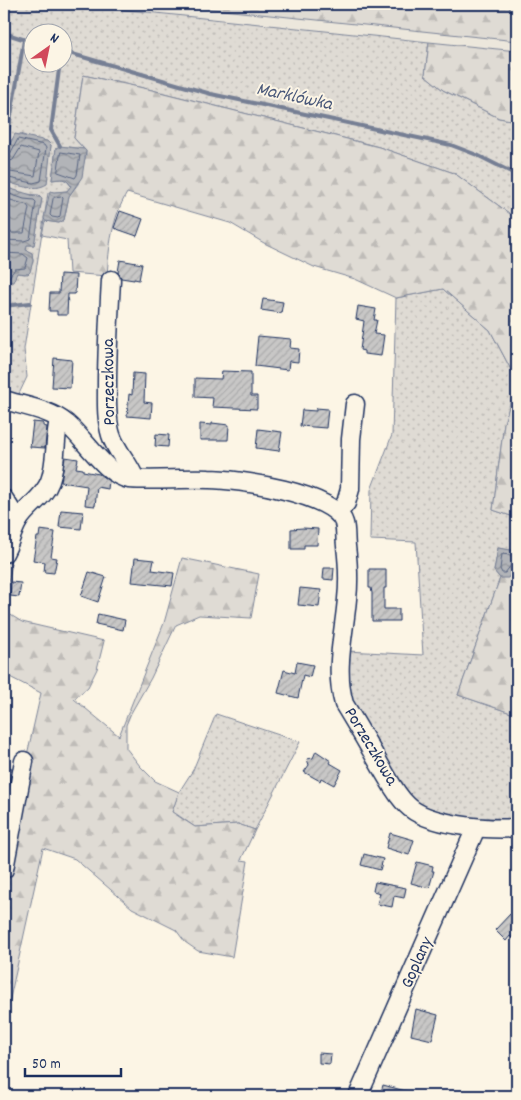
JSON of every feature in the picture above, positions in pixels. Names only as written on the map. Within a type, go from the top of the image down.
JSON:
[{"type":"street","name":"Porzeczkowa","points":[[111,280],[106,405],[110,434],[130,468],[127,483]]},
{"type":"street","name":"Porzeczkowa","points":[[4,400],[50,414],[66,423],[127,483]]},
{"type":"street","points":[[127,483],[209,479],[244,481],[323,502],[338,513],[346,503],[350,489],[355,404]]},
{"type":"street","points":[[4,553],[18,521],[39,498],[50,482],[56,432],[60,420]]},
{"type":"street","points":[[4,499],[18,521]]},
{"type":"street","name":"Porzeczkowa","points":[[338,513],[344,523],[347,557],[347,598],[339,670],[340,689],[344,704],[393,786],[408,806],[420,814],[435,819],[476,828],[517,828]]},
{"type":"street","points":[[4,869],[24,761]]},
{"type":"street","name":"Goplany","points":[[358,1096],[476,828]]},
{"type":"shaded area","points":[[71,4],[165,4],[383,26],[517,41],[517,51]]},
{"type":"green space","points":[[4,4],[71,4],[429,42],[425,75],[443,90],[499,118],[517,121],[517,219],[454,173],[379,147],[148,89],[83,75],[74,138],[84,149],[56,148],[52,180],[65,180],[71,186],[67,191],[48,193],[24,349],[27,377],[18,396],[4,393],[4,282],[17,273],[25,274],[29,272],[33,261],[32,253],[26,250],[26,245],[34,245],[42,198],[39,195],[25,194],[4,187],[4,181],[32,188],[46,184],[51,145],[20,134],[11,140],[4,156]]},
{"type":"green space","points":[[165,4],[452,4],[517,8],[517,41]]},
{"type":"green space","points":[[429,42],[517,51],[517,121],[499,118],[443,90],[425,75]]},
{"type":"green space","points":[[83,75],[148,89],[379,147],[454,173],[517,219],[517,381],[490,330],[443,289],[396,298],[355,279],[314,267],[264,243],[230,223],[127,193],[115,223],[110,244],[107,276],[69,273],[67,240],[42,235],[45,221],[59,223],[64,220],[69,196],[78,184],[86,155],[86,151],[74,138]]},
{"type":"green space","points":[[443,289],[490,330],[517,381],[504,423],[493,510],[517,518],[517,551],[498,548],[494,571],[500,578],[458,695],[517,715],[517,821],[461,820],[416,806],[397,782],[348,695],[347,651],[423,655],[416,542],[370,540],[371,490],[392,435],[396,298]]},
{"type":"green space","points":[[517,381],[517,518],[493,510],[504,423]]},
{"type":"green space","points":[[182,558],[259,574],[251,618],[199,615],[176,625],[126,725],[126,748],[155,781],[179,792],[172,812],[195,827],[238,824],[255,830],[241,860],[248,861],[232,957],[198,951],[185,942],[176,930],[132,908],[75,859],[43,848],[4,1026],[4,857],[41,693],[4,674],[4,611],[22,622],[104,641],[97,669],[88,687],[74,699],[119,736],[164,623]]},
{"type":"green space","points":[[4,561],[12,564],[4,601]]},
{"type":"green space","points":[[517,561],[517,715],[458,695],[500,578],[508,577],[515,570]]},
{"type":"green space","points":[[216,714],[300,742],[255,830],[238,824],[195,827],[172,811],[179,792],[193,770]]},
{"type":"water","points":[[15,134],[47,141],[51,145],[47,184],[31,188],[4,181],[4,156]]},
{"type":"water","points":[[60,146],[84,149],[86,151],[82,177],[69,196],[64,220],[59,223],[45,221],[44,218],[50,191],[67,191],[71,186],[65,180],[52,180],[56,148]]},
{"type":"water","points":[[4,187],[42,198],[34,245],[27,245],[26,250],[32,253],[33,261],[30,272],[28,274],[17,273],[13,282],[4,282]]},
{"type":"water","points":[[498,548],[517,551],[515,565],[508,578],[500,578],[494,571]]},
{"type":"building","points":[[120,211],[143,219],[137,236],[114,228]]},
{"type":"building","points":[[120,260],[142,264],[139,280],[121,278],[118,272]]},
{"type":"building","points":[[60,274],[76,275],[75,294],[68,294],[67,315],[57,315],[57,311],[49,311],[50,293],[59,293]]},
{"type":"building","points":[[263,299],[283,302],[281,313],[261,310]]},
{"type":"building","points":[[358,306],[376,309],[374,320],[377,320],[374,334],[384,335],[381,356],[364,354],[364,351],[360,350],[364,321],[356,319]]},
{"type":"building","points":[[258,336],[291,339],[290,348],[299,349],[298,362],[289,361],[288,370],[255,366]]},
{"type":"building","points":[[54,358],[72,360],[70,388],[52,387]]},
{"type":"building","points":[[222,371],[251,372],[251,396],[257,396],[257,409],[212,407],[213,398],[195,397],[195,378],[221,379]]},
{"type":"building","points":[[133,373],[145,374],[144,402],[152,403],[151,418],[127,416],[129,394],[132,395]]},
{"type":"building","points":[[316,408],[328,409],[326,428],[300,426],[302,410],[316,411]]},
{"type":"building","points":[[33,422],[43,423],[43,426],[47,427],[45,448],[30,447]]},
{"type":"building","points":[[212,423],[229,425],[228,440],[200,440],[200,424],[212,425]]},
{"type":"building","points":[[258,429],[282,432],[279,451],[256,448]]},
{"type":"building","points":[[156,434],[169,435],[168,447],[155,446]]},
{"type":"building","points":[[65,457],[78,459],[76,468],[99,474],[109,481],[108,489],[97,487],[95,506],[85,505],[87,486],[61,482]]},
{"type":"building","points":[[61,510],[83,512],[81,529],[59,527]]},
{"type":"building","points":[[291,529],[318,529],[317,545],[304,545],[304,549],[291,549]]},
{"type":"building","points":[[40,530],[55,532],[51,557],[57,558],[54,573],[44,572],[45,562],[33,560]]},
{"type":"building","points":[[135,558],[154,560],[152,570],[174,573],[172,586],[132,582]]},
{"type":"building","points":[[324,568],[334,568],[333,580],[323,579]]},
{"type":"building","points":[[369,569],[386,569],[384,609],[399,609],[399,621],[372,621],[372,593],[371,588],[369,588]]},
{"type":"building","points":[[89,572],[106,577],[98,602],[81,596]]},
{"type":"building","points":[[11,582],[21,583],[19,597],[10,596]]},
{"type":"building","points":[[300,588],[321,590],[319,607],[298,605]]},
{"type":"building","points":[[98,614],[125,620],[123,630],[96,624]]},
{"type":"building","points":[[297,662],[313,665],[310,677],[303,675],[298,698],[278,693],[284,670],[295,673]]},
{"type":"building","points":[[316,751],[342,770],[334,785],[321,778],[320,781],[304,772],[309,765],[307,759],[313,758]]},
{"type":"building","points":[[4,766],[12,768],[8,790],[4,790]]},
{"type":"building","points":[[390,833],[414,840],[409,855],[386,848]]},
{"type":"building","points":[[364,854],[383,859],[380,870],[361,865]]},
{"type":"building","points":[[417,862],[433,866],[432,871],[434,871],[429,888],[411,883]]},
{"type":"building","points":[[375,882],[406,888],[404,898],[394,896],[392,907],[377,904],[380,893],[373,891]]},
{"type":"building","points":[[510,914],[517,921],[517,943],[510,936],[506,941],[495,930]]},
{"type":"building","points":[[416,1009],[438,1015],[432,1040],[411,1035]]},
{"type":"building","points":[[319,1053],[331,1054],[330,1064],[319,1063]]},
{"type":"building","points":[[383,1085],[413,1093],[413,1096],[380,1096]]},
{"type":"waterway","name":"Marklówka","points":[[4,33],[22,39]]},
{"type":"waterway","points":[[4,144],[8,133],[22,52]]},
{"type":"waterway","name":"Marklówka","points":[[72,54],[211,94],[451,145],[477,155],[517,175]]},
{"type":"waterway","points":[[59,72],[51,130],[60,146]]},
{"type":"waterway","points":[[4,306],[30,303]]}]
